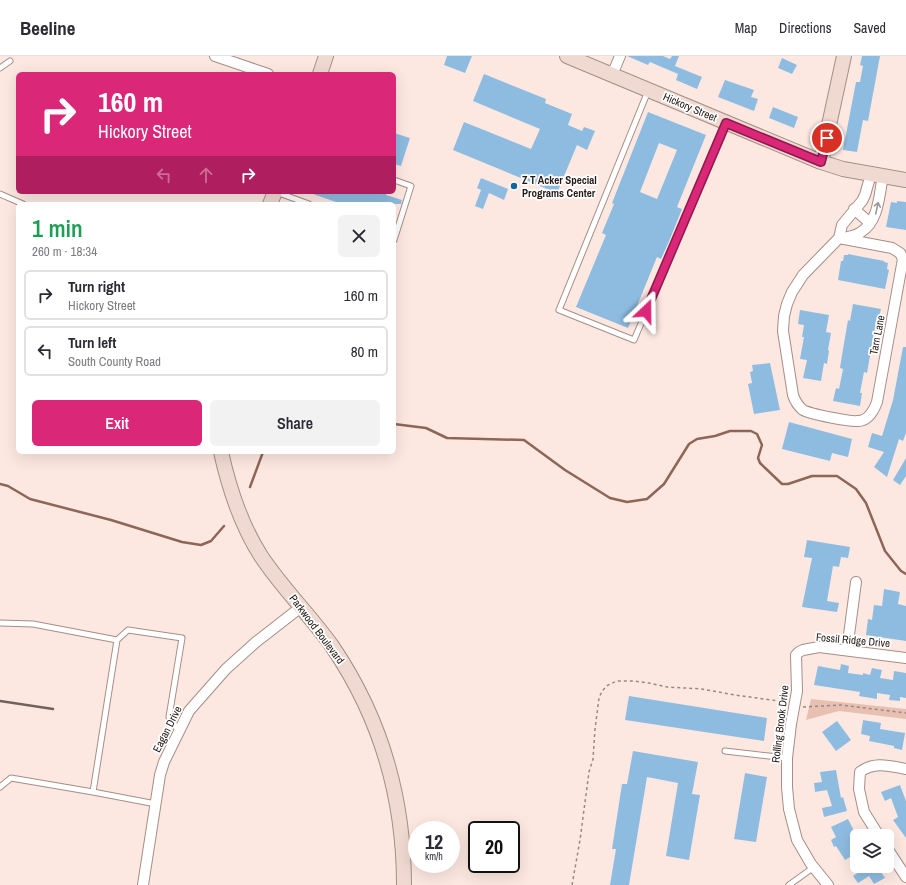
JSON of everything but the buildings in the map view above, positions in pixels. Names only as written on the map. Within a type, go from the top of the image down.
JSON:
[{"type":"main road","points":[[321,72],[326,56]]},
{"type":"main road","name":"Hickory Street","points":[[567,56],[821,162],[843,168],[906,180]]},
{"type":"main road","points":[[821,162],[844,56]]},
{"type":"main road","name":"Parkwood Boulevard","points":[[222,454],[231,490],[260,555],[331,645],[346,667],[359,692],[383,748],[398,804],[402,836],[404,885]]},
{"type":"street","points":[[218,56],[262,72]]},
{"type":"street","points":[[612,75],[620,56]]},
{"type":"street","points":[[877,175],[875,216],[861,232],[839,238],[842,225],[865,196],[877,175]]},
{"type":"street","points":[[854,209],[870,223]]},
{"type":"street","name":"Tarn Lane","points":[[839,238],[898,250],[903,264],[877,402],[873,411],[867,417],[857,422],[810,413],[800,408],[792,395],[784,344],[784,316],[792,292],[803,275],[839,238]]},
{"type":"street","points":[[848,650],[856,582]]},
{"type":"street","name":"Eagan Drive","points":[[143,885],[164,762],[189,712],[226,669],[256,642],[300,607]]},
{"type":"street","name":"Fossil Ridge Drive","points":[[799,652],[819,647],[906,658]]},
{"type":"street","name":"Rolling Brook Drive","points":[[799,652],[796,658],[798,685],[787,758],[787,787],[793,829],[797,840],[824,883]]},
{"type":"street","points":[[875,829],[864,812],[859,789],[860,772],[874,765],[906,769]]},
{"type":"street","points":[[894,859],[906,877]]},
{"type":"lane","points":[[0,68],[10,61]]},
{"type":"lane","points":[[648,90],[559,310],[634,340],[726,123]]},
{"type":"lane","points":[[396,181],[411,186],[396,231]]},
{"type":"lane","points":[[0,194],[18,202]]},
{"type":"lane","points":[[281,194],[303,202]]},
{"type":"lane","points":[[0,623],[33,624],[117,640]]},
{"type":"lane","points":[[93,792],[117,640],[128,630],[182,638],[169,717],[179,732]]},
{"type":"lane","points":[[725,752],[787,758]]},
{"type":"lane","points":[[0,786],[10,778],[156,804]]},
{"type":"lane","points":[[789,885],[814,867]]},
{"type":"path","points":[[572,885],[580,840],[589,772],[593,759],[595,729],[600,698],[602,691],[608,685],[617,681],[648,683],[667,687],[702,688],[735,695],[789,702],[804,708],[841,705],[906,713]]},
{"type":"shaded area","points":[[811,699],[906,709],[906,719],[839,711],[806,720]]},
{"type":"waterway","points":[[396,424],[426,428],[447,438],[524,440],[565,470],[610,498],[627,502],[647,499],[664,484],[689,444],[697,439],[715,436],[730,431],[751,431],[757,434],[762,445],[758,458],[760,463],[782,484],[788,484],[812,476],[837,476],[856,489],[866,503],[885,551],[901,571],[906,574]]},
{"type":"waterway","points":[[250,487],[262,454]]},
{"type":"waterway","points":[[0,484],[8,486],[30,499],[111,520],[182,542],[201,545],[211,541],[224,526]]},
{"type":"railway","points":[[0,701],[53,709]]},
{"type":"place","name":"Z T Acker Special Programs Center","points":[[514,186]]},
{"type":"route","points":[[646,311],[726,123],[821,162],[827,138]]}]
